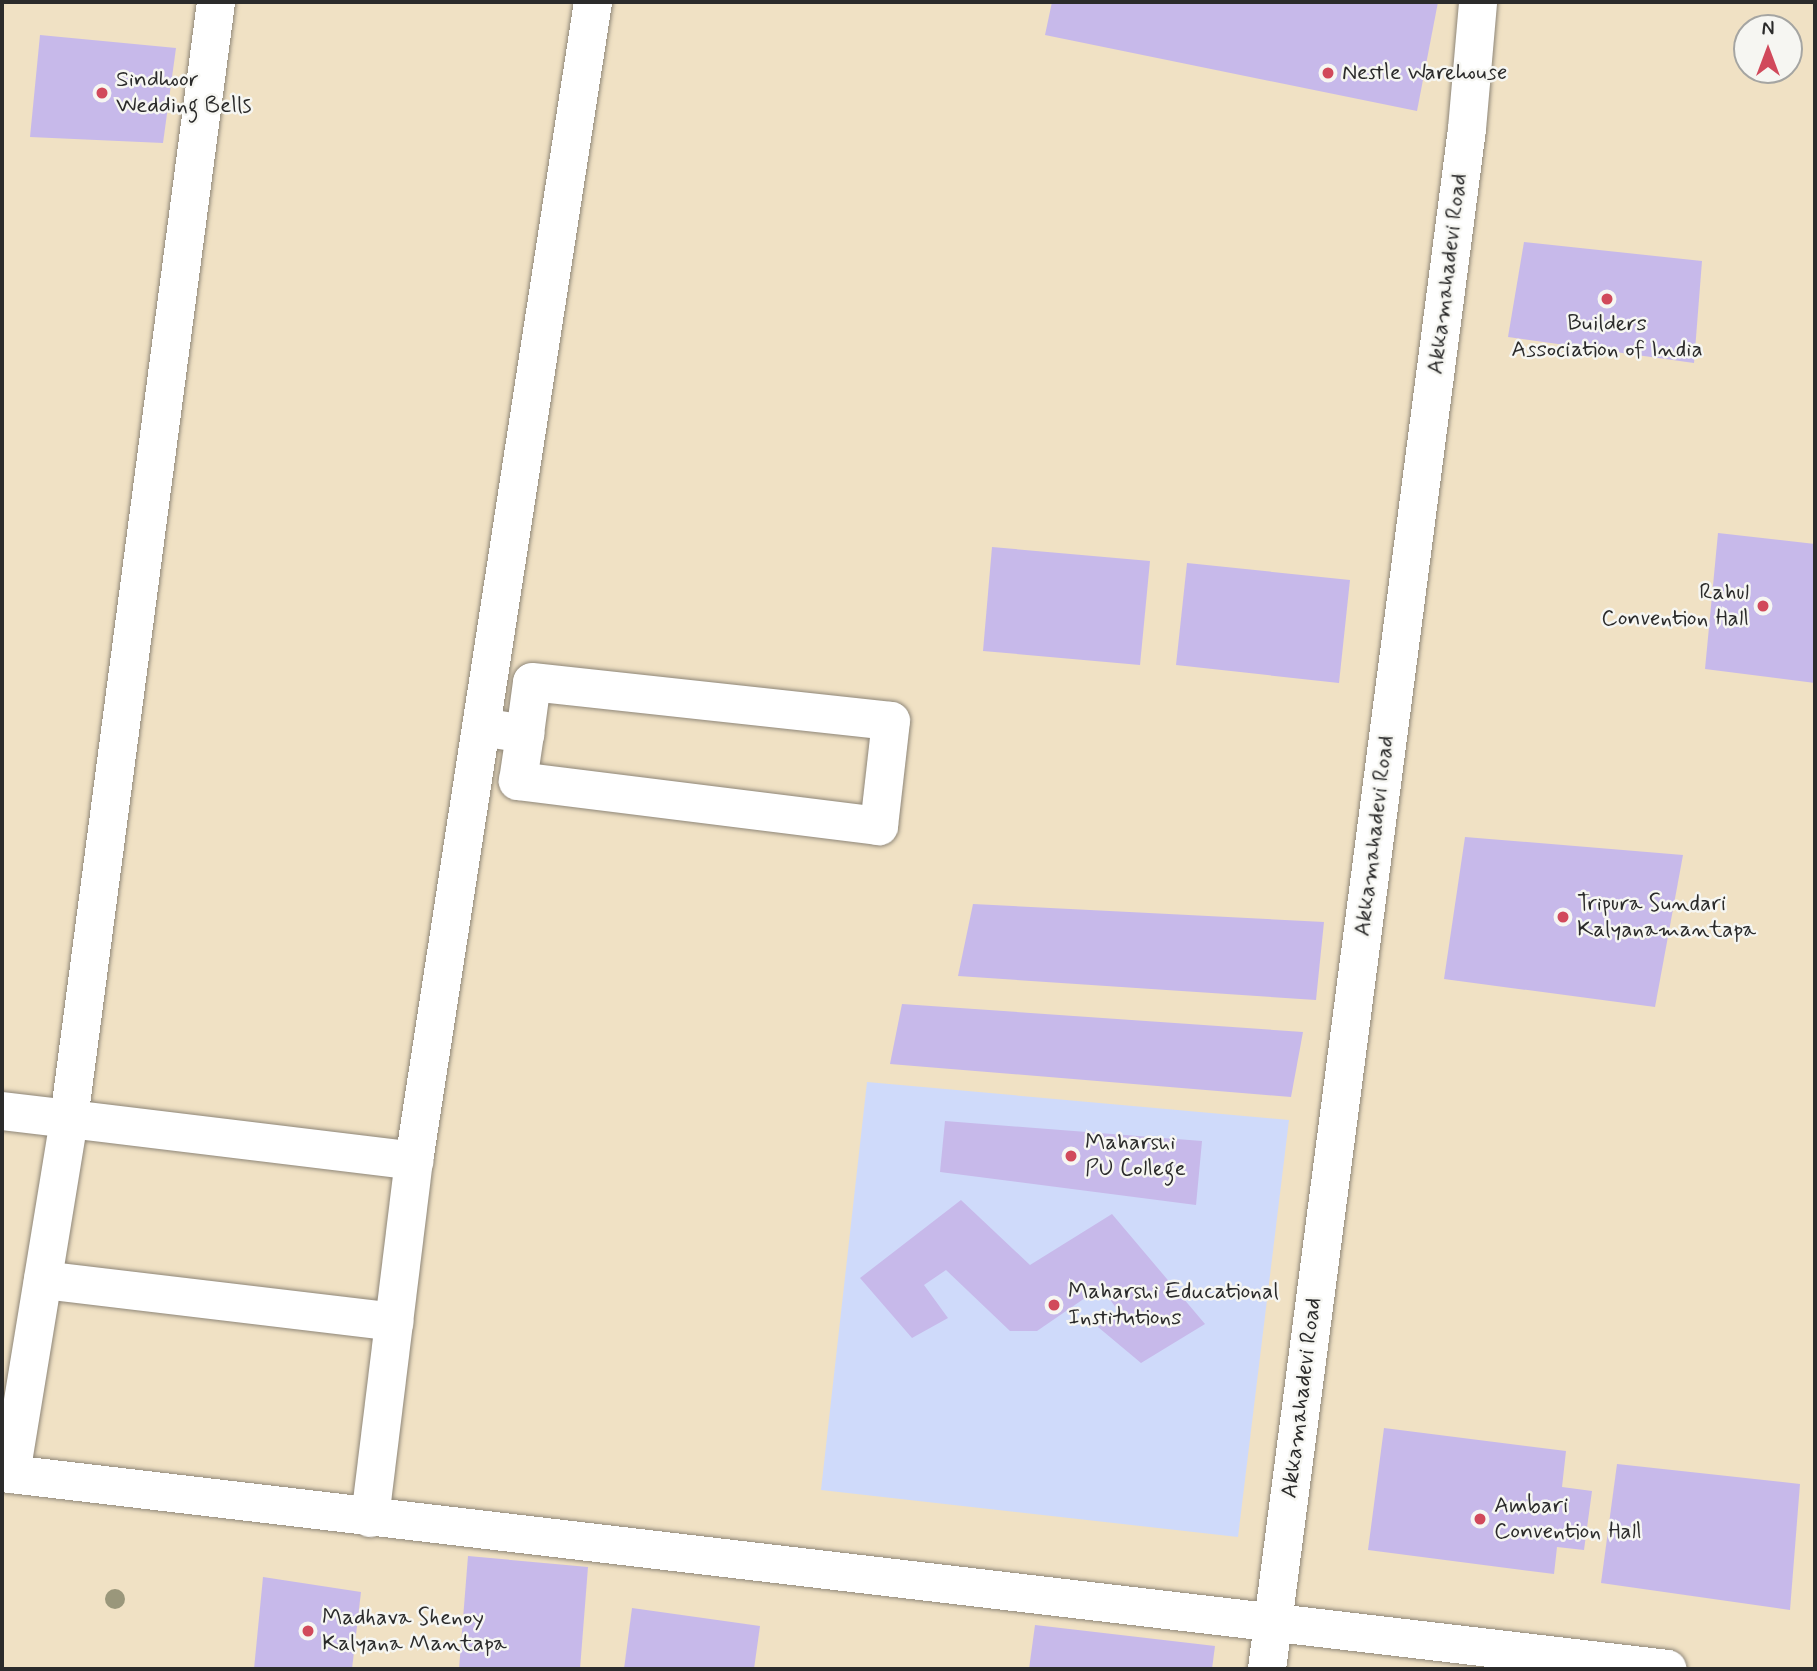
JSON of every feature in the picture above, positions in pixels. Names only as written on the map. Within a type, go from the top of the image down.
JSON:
[{"type":"street","points":[[216,2],[69,1119],[43,1280],[6,1474],[1272,1627],[1668,1669]]},
{"type":"street","points":[[370,1518],[414,1161],[593,2]]},
{"type":"street","name":"Akkamahadevi Road","points":[[1267,1669],[1467,129],[1478,2]]},
{"type":"street","points":[[533,682],[891,721],[879,826],[518,780],[525,734],[533,682]]},
{"type":"street","points":[[481,726],[525,734]]},
{"type":"street","points":[[2,1111],[414,1161]]},
{"type":"street","points":[[43,1280],[394,1322]]},
{"type":"shaded area","name":"Maharshi Educational Institutions","points":[[867,1082],[1289,1120],[1238,1537],[821,1490]]},
{"type":"building","name":"Nestle Warehouse","points":[[1052,2],[1438,2],[1417,111],[1045,35]]},
{"type":"building","name":"Sindhoor Wedding Bells","points":[[40,35],[176,48],[163,143],[30,137]]},
{"type":"building","name":"Builders Association of India","points":[[1524,242],[1702,261],[1694,363],[1508,337]]},
{"type":"building","name":"Rahul Convention Hall","points":[[1718,533],[1815,544],[1815,683],[1705,669]]},
{"type":"building","points":[[992,547],[1150,561],[1140,665],[983,651]]},
{"type":"building","points":[[1187,563],[1350,580],[1339,683],[1176,665]]},
{"type":"building","name":"Tripura Sundari Kalyanamantapa","points":[[1465,837],[1683,855],[1655,1007],[1444,979]]},
{"type":"building","points":[[973,904],[1324,922],[1316,1000],[958,976]]},
{"type":"building","points":[[902,1004],[1303,1032],[1291,1097],[890,1064]]},
{"type":"building","name":"Maharshi PU College","points":[[945,1121],[1202,1141],[1196,1205],[940,1172]]},
{"type":"building","points":[[961,1200],[1030,1265],[1112,1214],[1205,1324],[1141,1363],[1098,1327],[1119,1312],[1101,1287],[1037,1331],[1010,1331],[946,1270],[924,1285],[948,1318],[912,1338],[860,1278]]},
{"type":"building","name":"Ambari Convention Hall","points":[[1384,1428],[1566,1451],[1562,1487],[1592,1491],[1584,1550],[1557,1547],[1554,1574],[1368,1550]]},
{"type":"building","points":[[1617,1464],[1800,1484],[1790,1610],[1601,1583]]},
{"type":"building","points":[[468,1556],[588,1567],[580,1669],[459,1669]]},
{"type":"building","name":"Madhava Shenoy Kalyana Mantapa","points":[[263,1577],[361,1592],[352,1669],[254,1669]]},
{"type":"building","points":[[632,1608],[760,1626],[754,1669],[624,1669]]},
{"type":"building","points":[[1035,1625],[1215,1646],[1212,1669],[1029,1669]]},
{"type":"place","name":"Nestle Warehouse","points":[[1328,73]]},
{"type":"place","name":"Sindhoor Wedding Bells","points":[[102,93]]},
{"type":"place","name":"Builders Association of India","points":[[1607,299]]},
{"type":"place","name":"Rahul Convention Hall","points":[[1763,606]]},
{"type":"place","name":"Tripura Sundari Kalyanamantapa","points":[[1563,917]]},
{"type":"place","name":"Maharshi PU College","points":[[1071,1156]]},
{"type":"place","name":"Maharshi Educational Institutions","points":[[1054,1305]]},
{"type":"place","name":"Ambari Convention Hall","points":[[1480,1519]]},
{"type":"place","name":"Madhava Shenoy Kalyana Mantapa","points":[[308,1631]]}]
